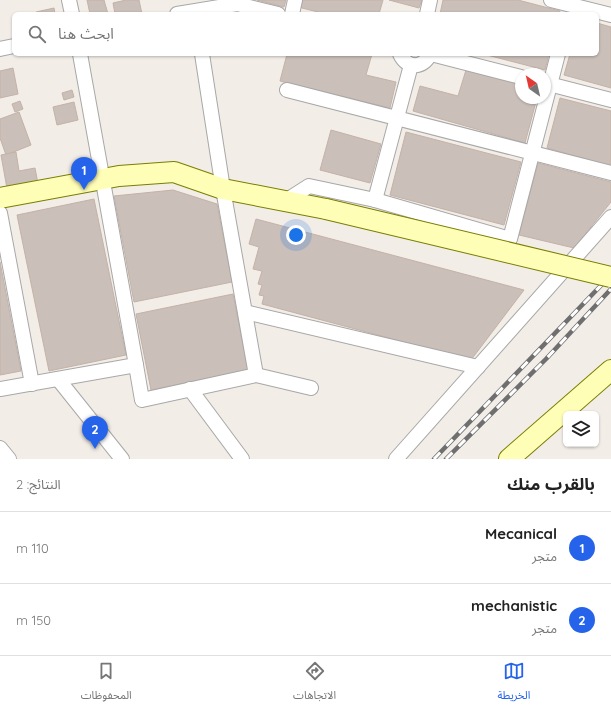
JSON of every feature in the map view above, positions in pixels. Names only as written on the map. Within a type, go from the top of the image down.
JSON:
[{"type":"main road","points":[[0,198],[119,176],[174,172],[223,189],[326,209],[611,277]]},
{"type":"main road","points":[[509,459],[611,370]]},
{"type":"street","points":[[69,0],[72,12]]},
{"type":"street","points":[[292,12],[295,0]]},
{"type":"street","points":[[427,12],[430,0]]},
{"type":"street","points":[[551,0],[597,12]]},
{"type":"street","points":[[182,12],[194,8],[237,4],[270,12]]},
{"type":"street","points":[[599,12],[611,15]]},
{"type":"street","points":[[0,48],[12,46]]},
{"type":"street","points":[[80,56],[142,400],[256,374],[311,388]]},
{"type":"street","points":[[202,56],[223,189],[256,374]]},
{"type":"street","points":[[401,56],[403,60],[411,65],[421,65],[430,56]]},
{"type":"street","points":[[439,56],[515,75]]},
{"type":"street","points":[[551,75],[557,56]]},
{"type":"street","points":[[375,200],[411,65]]},
{"type":"street","points":[[551,85],[611,100]]},
{"type":"street","points":[[287,90],[611,172]]},
{"type":"street","points":[[284,202],[309,186],[375,200],[510,239],[543,104]]},
{"type":"street","points":[[0,213],[32,384]]},
{"type":"street","points":[[396,459],[611,217]]},
{"type":"street","points":[[245,312],[478,367]]},
{"type":"street","points":[[0,389],[58,380],[136,365]]},
{"type":"street","points":[[58,380],[122,459]]},
{"type":"street","points":[[190,389],[242,459]]},
{"type":"street","points":[[0,448],[9,459]]},
{"type":"building","points":[[87,0],[104,0],[107,12],[90,12]]},
{"type":"building","points":[[126,0],[139,0],[142,12],[115,12],[113,3]]},
{"type":"building","points":[[257,0],[286,0],[284,7]]},
{"type":"building","points":[[300,0],[383,0],[380,12],[318,12],[298,7]]},
{"type":"building","points":[[389,0],[422,0],[419,8]]},
{"type":"building","points":[[443,0],[518,0],[560,11],[560,12],[440,12]]},
{"type":"building","points":[[54,8],[55,12],[36,12]]},
{"type":"building","points":[[599,24],[611,27],[611,88],[564,75],[569,56],[599,56]]},
{"type":"building","points":[[286,56],[371,56],[366,75],[396,82],[390,108],[280,81]]},
{"type":"building","points":[[491,56],[548,56],[546,68],[537,68]]},
{"type":"building","points":[[13,68],[18,94],[0,98],[0,71]]},
{"type":"building","points":[[466,70],[515,83],[515,104],[535,104],[525,143],[413,111],[420,86],[458,96]]},
{"type":"building","points":[[72,90],[74,97],[64,100],[62,93]]},
{"type":"building","points":[[560,98],[611,111],[611,166],[547,148]]},
{"type":"building","points":[[20,101],[23,109],[15,112],[12,104]]},
{"type":"building","points":[[74,102],[78,120],[57,125],[53,107]]},
{"type":"building","points":[[19,112],[31,145],[6,155],[0,138],[0,119]]},
{"type":"building","points":[[331,130],[381,144],[370,183],[320,170]]},
{"type":"building","points":[[406,132],[521,162],[504,225],[390,195]]},
{"type":"building","points":[[16,152],[19,171],[35,168],[39,189],[8,194],[1,155]]},
{"type":"building","points":[[538,163],[611,182],[611,202],[574,248],[519,235]]},
{"type":"building","points":[[173,190],[217,204],[232,282],[134,302],[114,196]]},
{"type":"building","points":[[94,199],[126,355],[49,371],[17,215]]},
{"type":"building","points":[[256,219],[524,290],[471,360],[262,304],[264,296],[259,295],[262,285],[258,284],[262,271],[253,269],[259,247],[249,244]]},
{"type":"building","points":[[0,262],[21,371],[0,375]]},
{"type":"building","points":[[233,294],[248,370],[151,390],[136,314]]},
{"type":"railway","points":[[434,459],[611,275]]},
{"type":"railway","points":[[446,459],[546,359],[611,289]]},
{"type":"place","name":"Mecanical","points":[[84,190]]},
{"type":"place","name":"mechanistic","points":[[95,449]]}]
